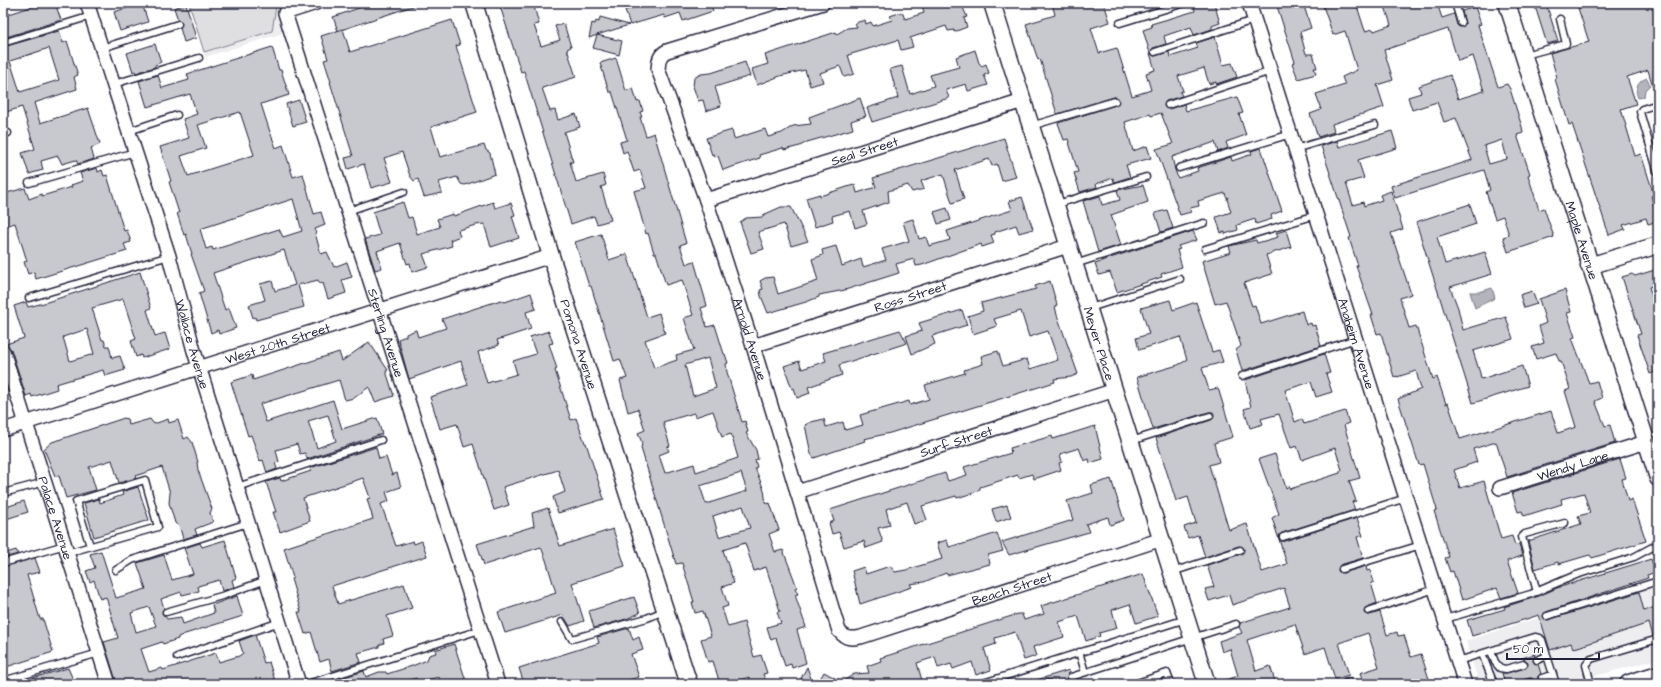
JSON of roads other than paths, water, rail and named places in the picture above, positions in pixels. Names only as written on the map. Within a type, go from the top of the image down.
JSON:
[{"type":"main road","points":[[1629,684],[1658,675]]},
{"type":"street","name":"Wallace Avenue","points":[[87,3],[169,256],[199,368],[299,684]]},
{"type":"street","name":"Sterling Avenue","points":[[316,3],[287,7],[285,12],[498,684]]},
{"type":"street","name":"Pomona Avenue","points":[[474,3],[551,256],[689,684]]},
{"type":"street","name":"Arnold Avenue","points":[[823,3],[662,54],[659,60],[658,69],[706,200],[753,346],[839,631],[844,637],[851,639],[861,637]]},
{"type":"street","name":"Meyer Place","points":[[992,3],[1207,684]]},
{"type":"street","name":"Anaheim Avenue","points":[[1249,3],[1465,684]]},
{"type":"street","name":"Maple Avenue","points":[[1507,3],[1589,266],[1658,478]]},
{"type":"street","name":"Seal Street","points":[[706,200],[1024,101]]},
{"type":"street","points":[[1589,266],[1658,245]]},
{"type":"street","name":"Ross Street","points":[[753,346],[1068,246]]},
{"type":"street","name":"West 20th Street","points":[[3,430],[551,256]]},
{"type":"street","name":"Palace Avenue","points":[[3,351],[109,684]]},
{"type":"street","name":"Surf Street","points":[[797,492],[1115,390]]},
{"type":"street","name":"Wendy Lane","points":[[1500,488],[1646,442]]},
{"type":"street","name":"Beach Street","points":[[861,637],[1162,539]]},
{"type":"lane","points":[[1120,23],[1185,3]]},
{"type":"lane","points":[[1455,3],[1461,23]]},
{"type":"lane","points":[[3,43],[92,16]]},
{"type":"lane","points":[[1523,56],[1566,44],[1560,19]]},
{"type":"lane","points":[[1155,52],[1254,20]]},
{"type":"lane","points":[[102,48],[178,24]]},
{"type":"lane","points":[[114,84],[199,58]]},
{"type":"lane","points":[[1168,105],[1270,71]]},
{"type":"lane","points":[[1031,126],[1115,101]]},
{"type":"lane","points":[[1658,104],[1642,109],[1640,112],[1658,173]]},
{"type":"lane","points":[[129,131],[177,115]]},
{"type":"lane","points":[[1295,149],[1375,125]]},
{"type":"lane","points":[[1179,168],[1291,134]]},
{"type":"lane","points":[[29,184],[135,152]]},
{"type":"lane","points":[[1055,205],[1146,177]]},
{"type":"lane","points":[[348,211],[404,192]]},
{"type":"lane","points":[[1205,249],[1316,215]]},
{"type":"lane","points":[[1074,265],[1204,223]]},
{"type":"lane","points":[[29,298],[169,256]]},
{"type":"lane","points":[[1088,309],[1180,279]]},
{"type":"lane","points":[[1242,376],[1356,339]]},
{"type":"lane","points":[[1131,441],[1210,416]]},
{"type":"lane","points":[[237,487],[381,440]]},
{"type":"lane","points":[[3,564],[66,549],[90,546],[158,527],[145,480],[76,500],[90,546]]},
{"type":"lane","points":[[3,493],[45,482]]},
{"type":"lane","points":[[1283,537],[1406,498]]},
{"type":"lane","points":[[1536,592],[1522,537],[1525,534],[1565,522]]},
{"type":"lane","points":[[116,570],[132,560],[248,523]]},
{"type":"lane","points":[[1444,619],[1536,592],[1576,575],[1634,557],[1658,544]]},
{"type":"lane","points":[[1342,569],[1421,545]]},
{"type":"lane","points":[[1172,572],[1240,550]]},
{"type":"lane","points":[[166,612],[225,595],[266,580]]},
{"type":"lane","points":[[1547,616],[1658,581]]},
{"type":"lane","points":[[1368,611],[1435,589]]},
{"type":"lane","points":[[562,622],[572,639],[647,618],[665,610]]},
{"type":"lane","points":[[980,684],[1186,619]]},
{"type":"lane","points":[[176,658],[280,622]]},
{"type":"lane","points":[[1071,677],[1236,624]]},
{"type":"lane","points":[[307,684],[480,630]]},
{"type":"lane","points":[[1458,661],[1536,637],[1542,640],[1556,684]]},
{"type":"lane","points":[[1591,684],[1586,665],[1591,659],[1658,639]]},
{"type":"lane","points":[[1491,651],[1495,662],[1500,668],[1506,669],[1524,664]]},
{"type":"lane","points":[[3,682],[99,652]]},
{"type":"lane","points":[[1080,652],[1086,672]]},
{"type":"lane","points":[[1482,654],[1494,684]]},
{"type":"lane","points":[[1537,660],[1547,656]]},
{"type":"lane","points":[[1134,684],[1167,673],[1171,684]]},
{"type":"lane","points":[[1542,678],[1553,675]]},
{"type":"lane","points":[[1344,684],[1349,682],[1349,684]]}]
